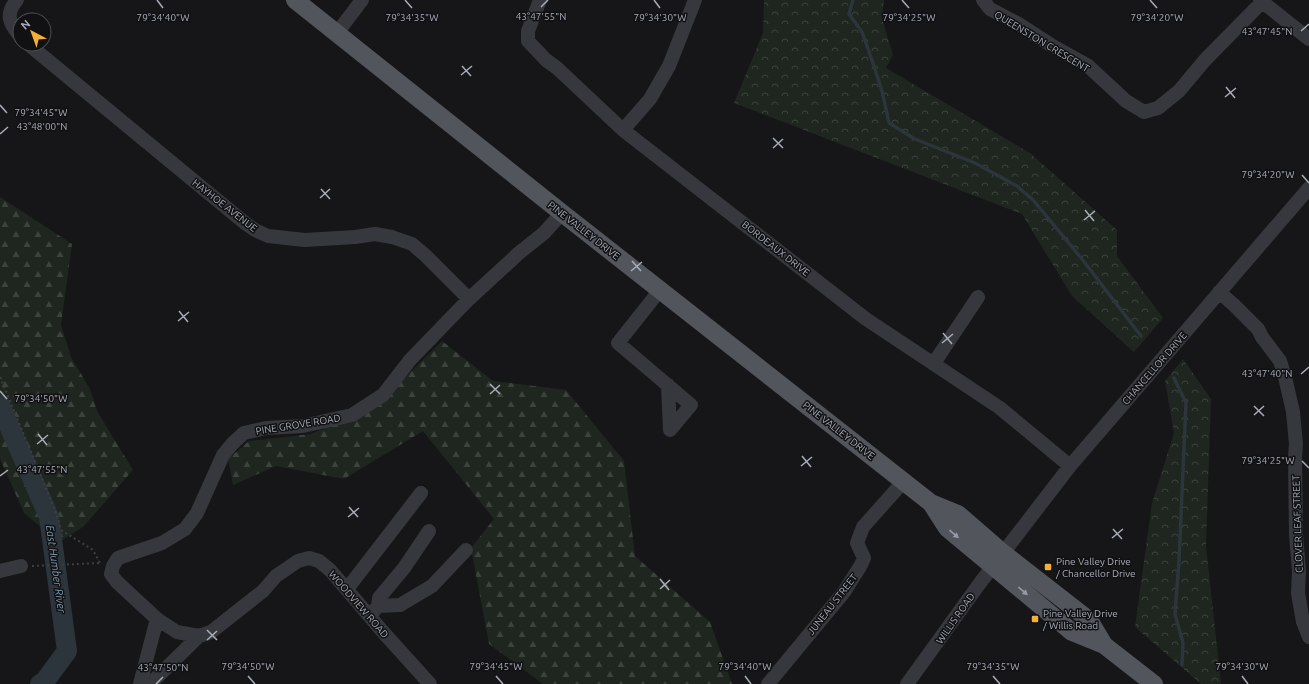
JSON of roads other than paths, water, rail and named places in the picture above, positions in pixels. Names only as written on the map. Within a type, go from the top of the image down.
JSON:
[{"type":"main road","name":"PINE VALLEY DRIVE","points":[[295,0],[562,213],[904,481],[931,503],[947,528],[998,559],[1089,620],[1104,644],[1154,684]]},
{"type":"street","points":[[12,26],[10,10],[16,0]]},
{"type":"street","points":[[337,33],[362,0]]},
{"type":"street","name":"BORDEAUX DRIVE","points":[[540,0],[528,31],[528,42],[623,130],[866,319],[1000,408],[1070,466]]},
{"type":"street","points":[[623,130],[650,99],[669,66],[695,0]]},
{"type":"street","name":"QUEENSTON CRESCENT","points":[[983,0],[990,9],[1017,23],[1051,45],[1087,65],[1126,101],[1144,112],[1158,108],[1179,91],[1205,60],[1261,1]]},
{"type":"street","points":[[1261,1],[1309,39]]},
{"type":"street","name":"HAYHOE AVENUE","points":[[38,52],[255,230],[268,236],[305,240],[355,237],[375,234],[392,237],[412,244],[469,300]]},
{"type":"street","name":"CHANCELLOR DRIVE","points":[[998,559],[1070,466],[1309,188]]},
{"type":"street","name":"PINE GROVE ROAD","points":[[157,619],[117,582],[106,564],[118,558],[162,543],[185,529],[197,513],[223,455],[244,433],[266,428],[303,426],[352,416],[383,396],[410,360],[469,300],[519,253],[544,233],[562,213]]},
{"type":"street","points":[[660,290],[618,343],[668,385]]},
{"type":"street","name":"CLOVER LEAF STREET","points":[[1219,292],[1258,329],[1280,361],[1288,391],[1295,430],[1303,550],[1299,571],[1298,593],[1303,622],[1309,637]]},
{"type":"street","points":[[934,363],[978,297]]},
{"type":"street","name":"JUNEAU STREET","points":[[771,683],[844,592],[864,558],[857,543],[863,527],[904,481]]},
{"type":"street","points":[[347,590],[421,493]]},
{"type":"street","points":[[374,611],[378,598],[404,568],[429,531]]},
{"type":"street","points":[[374,611],[400,604],[432,586],[466,550]]},
{"type":"street","name":"WOODVIEW ROAD","points":[[150,684],[199,636],[211,632],[262,591],[276,576],[298,561],[309,558],[319,561],[330,570],[347,590],[374,611],[430,684]]},
{"type":"street","name":"WILLIS ROAD","points":[[907,684],[998,559]]},
{"type":"street","points":[[0,571],[20,566]]},
{"type":"street","points":[[140,684],[157,619],[177,632],[199,636]]},
{"type":"waterway","points":[[853,0],[849,14],[862,32],[882,91],[889,123],[915,139],[975,163],[1017,186],[1033,200],[1082,259],[1141,336]]},
{"type":"waterway","points":[[1174,378],[1186,403],[1179,561],[1175,614],[1183,643],[1182,665]]},
{"type":"waterway","name":"East Humber River","points":[[0,405],[49,517],[67,651],[45,681],[40,684]]},
{"type":"place","name":"Pine Valley Drive / Chancellor Drive","points":[[1048,567]]},
{"type":"place","name":"Pine Valley Drive / Willis Road","points":[[1035,619]]}]
